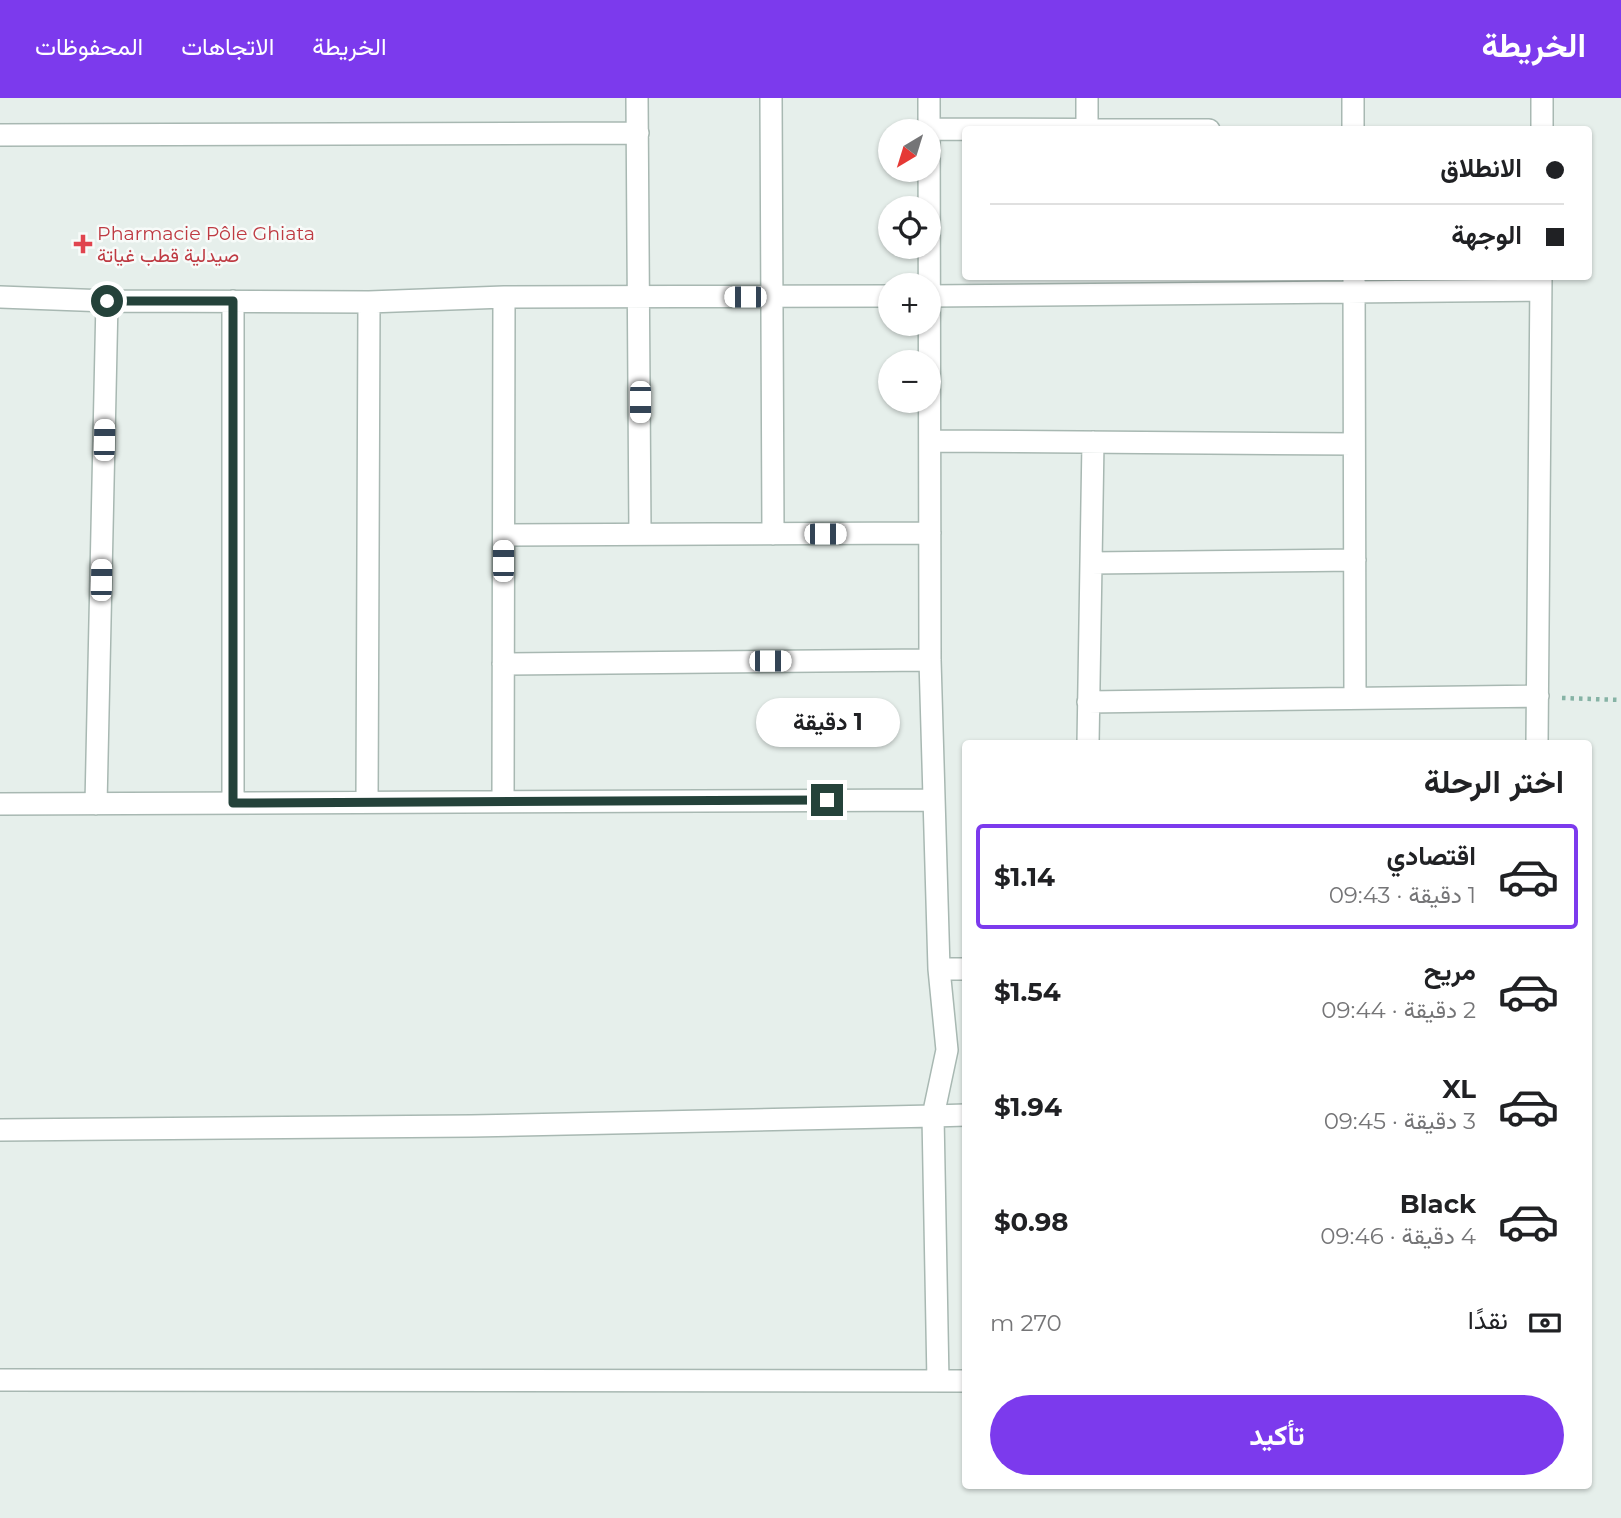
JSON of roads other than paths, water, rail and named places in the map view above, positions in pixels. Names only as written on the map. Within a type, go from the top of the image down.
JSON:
[{"type":"street","points":[[637,98],[640,534]]},
{"type":"street","points":[[771,98],[773,534]]},
{"type":"street","points":[[929,98],[929,119]]},
{"type":"street","points":[[1087,98],[1087,126]]},
{"type":"street","points":[[1353,98],[1353,126]]},
{"type":"street","points":[[1542,98],[1542,126]]},
{"type":"street","points":[[942,129],[962,129]]},
{"type":"street","points":[[0,135],[638,133]]},
{"type":"street","points":[[929,182],[930,273]]},
{"type":"street","points":[[941,296],[1354,284],[1540,283],[1537,740]]},
{"type":"street","points":[[1354,284],[1355,698]]},
{"type":"street","points":[[0,297],[107,301],[369,302],[504,297],[878,296]]},
{"type":"street","points":[[503,802],[504,297]]},
{"type":"street","points":[[96,804],[107,301]]},
{"type":"street","points":[[233,301],[233,803]]},
{"type":"street","points":[[367,802],[369,302]]},
{"type":"street","points":[[930,336],[930,660],[939,969],[947,1050],[933,1116],[938,1381]]},
{"type":"street","points":[[930,441],[1354,444]]},
{"type":"street","points":[[1088,740],[1093,442]]},
{"type":"street","points":[[504,535],[930,533]]},
{"type":"street","points":[[1091,564],[1355,559]]},
{"type":"street","points":[[503,663],[930,660]]},
{"type":"street","points":[[1088,702],[1538,696]]},
{"type":"street","points":[[0,804],[934,800]]},
{"type":"street","points":[[939,969],[962,969]]},
{"type":"street","points":[[0,1130],[471,1126],[962,1115]]},
{"type":"street","points":[[0,1380],[962,1381]]},
{"type":"place","name":"Pharmacie Pôle Ghiata صيدلية قطب غياتة","points":[[83,244]]}]
